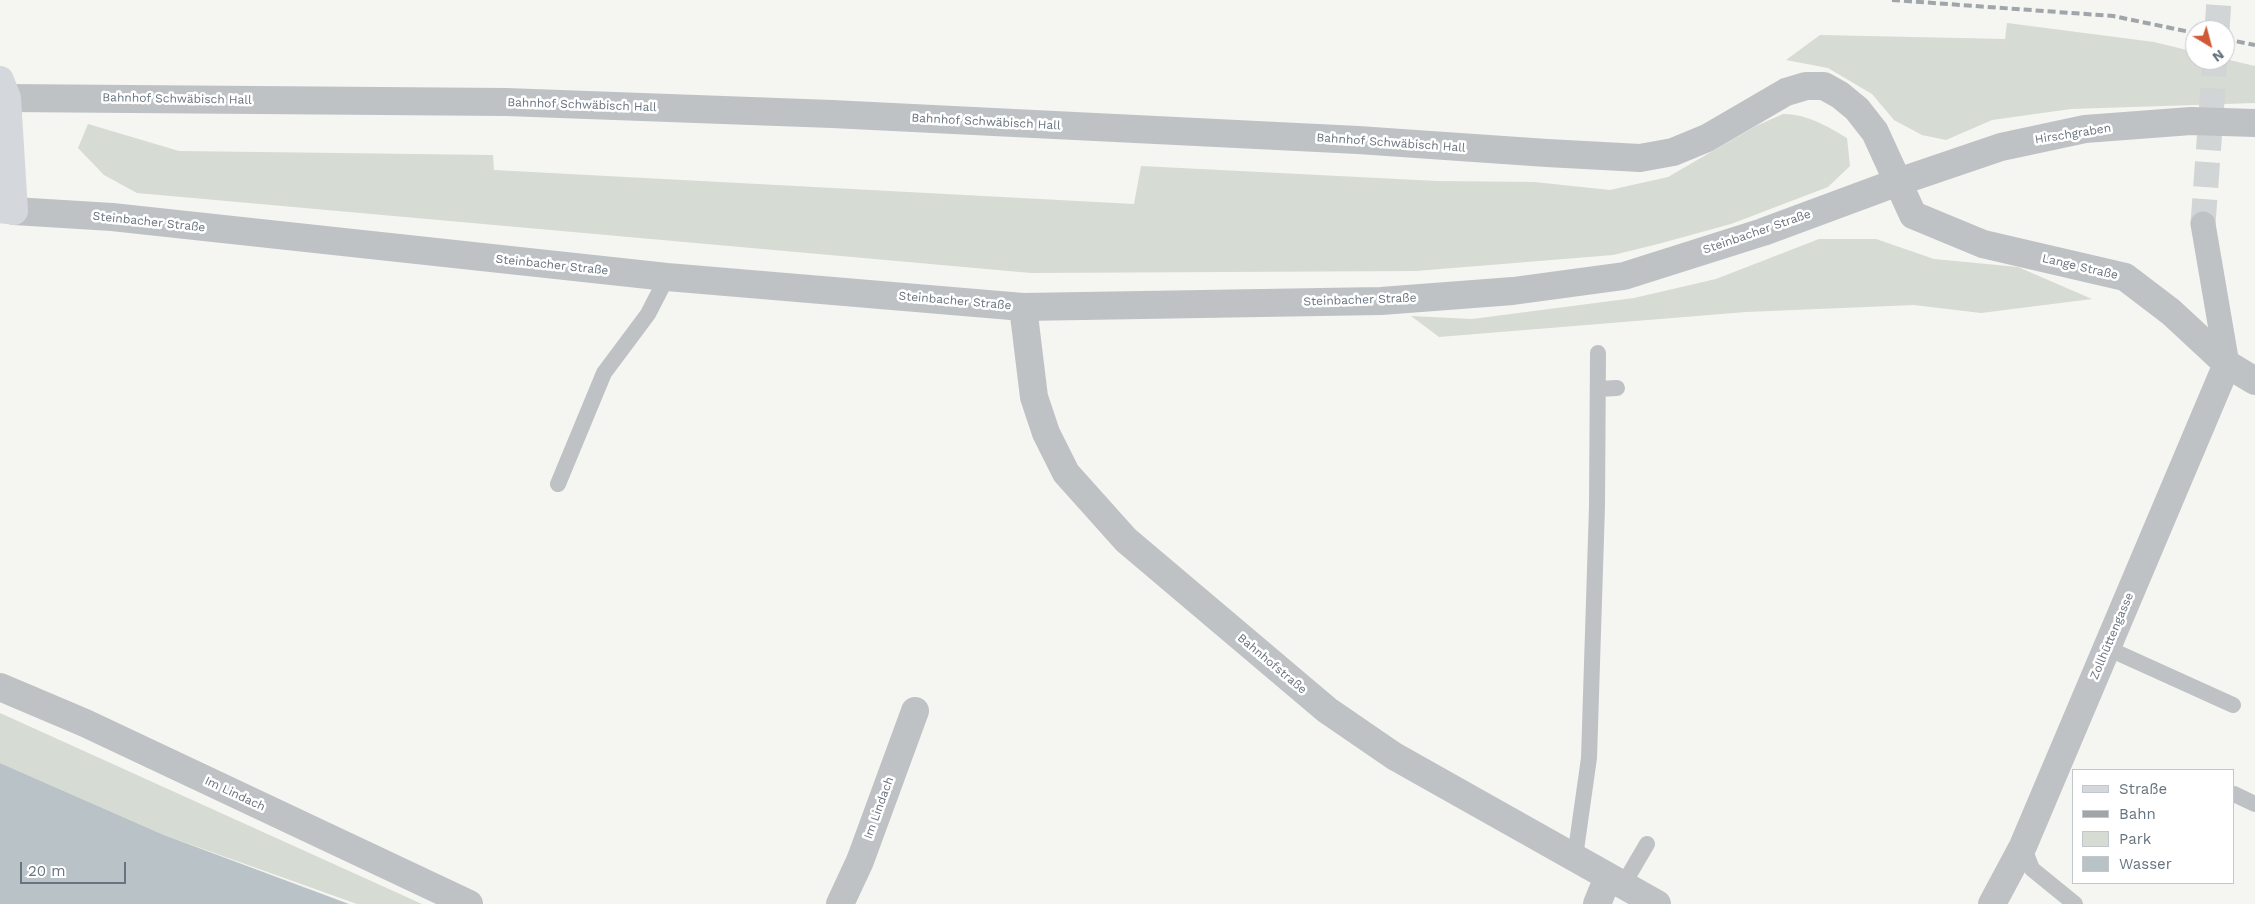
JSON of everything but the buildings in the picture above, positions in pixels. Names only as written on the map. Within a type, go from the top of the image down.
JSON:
[{"type":"main road","points":[[4,89],[7,210]]},
{"type":"street","name":"Bahnhof Schwäbisch Hall","points":[[4,89],[506,102],[792,112],[1358,140],[1547,154],[1640,158],[1673,152],[1707,138],[1786,92],[1806,86],[1824,86],[1840,95],[1857,109],[1874,132],[1898,182]]},
{"type":"street","name":"Hirschgraben","points":[[1898,182],[2001,147],[2084,130],[2190,121],[2255,123]]},
{"type":"street","name":"Steinbacher Straße","points":[[7,210],[122,218],[667,277],[1023,307],[1381,301],[1513,291],[1624,276],[1762,232],[1898,182]]},
{"type":"street","name":"Lange Straße","points":[[1898,182],[1913,215],[1983,244],[2125,278],[2171,312],[2227,364],[2255,381]]},
{"type":"street","points":[[2203,224],[2227,364]]},
{"type":"street","name":"Bahnhofstraße","points":[[1023,307],[1034,396],[1046,433],[1066,473],[1126,540],[1327,710],[1394,756],[1656,904]]},
{"type":"street","name":"Zollhüttengasse","points":[[1992,904],[2023,846],[2227,364]]},
{"type":"street","name":"Im Lindach","points":[[0,687],[94,728],[469,904]]},
{"type":"street","name":"Im Lindach","points":[[840,904],[860,860],[915,711]]},
{"type":"street","points":[[1597,904],[1616,881]]},
{"type":"lane","points":[[558,484],[604,373],[648,314],[667,277]]},
{"type":"lane","points":[[1574,857],[1589,758],[1597,506],[1598,352]]},
{"type":"lane","points":[[1598,389],[1617,388]]},
{"type":"lane","points":[[2106,648],[2233,705]]},
{"type":"lane","points":[[2235,794],[2255,804]]},
{"type":"lane","points":[[1616,881],[1647,844]]},
{"type":"lane","points":[[2023,846],[2032,869],[2075,904]]},
{"type":"green space","points":[[2007,23],[2154,42],[2185,50],[2185,70],[2235,70],[2235,61],[2255,66],[2255,103],[2071,109],[1992,120],[1946,140],[1922,135],[1894,120],[1872,94],[1828,68],[1786,60],[1820,35],[2005,39]]},
{"type":"green space","points":[[1783,114],[1809,118],[1847,138],[1850,166],[1828,187],[1731,224],[1613,255],[1416,271],[1031,273],[137,193],[104,175],[78,148],[88,124],[179,151],[493,155],[494,170],[1134,204],[1141,166],[1437,181],[1534,182],[1610,190],[1668,177],[1756,126]]},
{"type":"green space","points":[[1819,239],[1876,239],[1934,259],[2018,267],[2092,299],[1981,313],[1914,305],[1746,312],[1439,337],[1411,316],[1472,319],[1634,298],[1716,279]]},
{"type":"green space","points":[[0,713],[422,904],[357,904],[164,835],[0,763]]},
{"type":"water","points":[[0,763],[164,835],[349,904],[0,904]]},
{"type":"tunnel","points":[[2218,20],[2219,0]]},
{"type":"tunnel","points":[[2203,224],[2214,70]]},
{"type":"railway","points":[[1892,0],[2113,16],[2185,31]]},
{"type":"railway","points":[[2235,41],[2255,45]]}]
